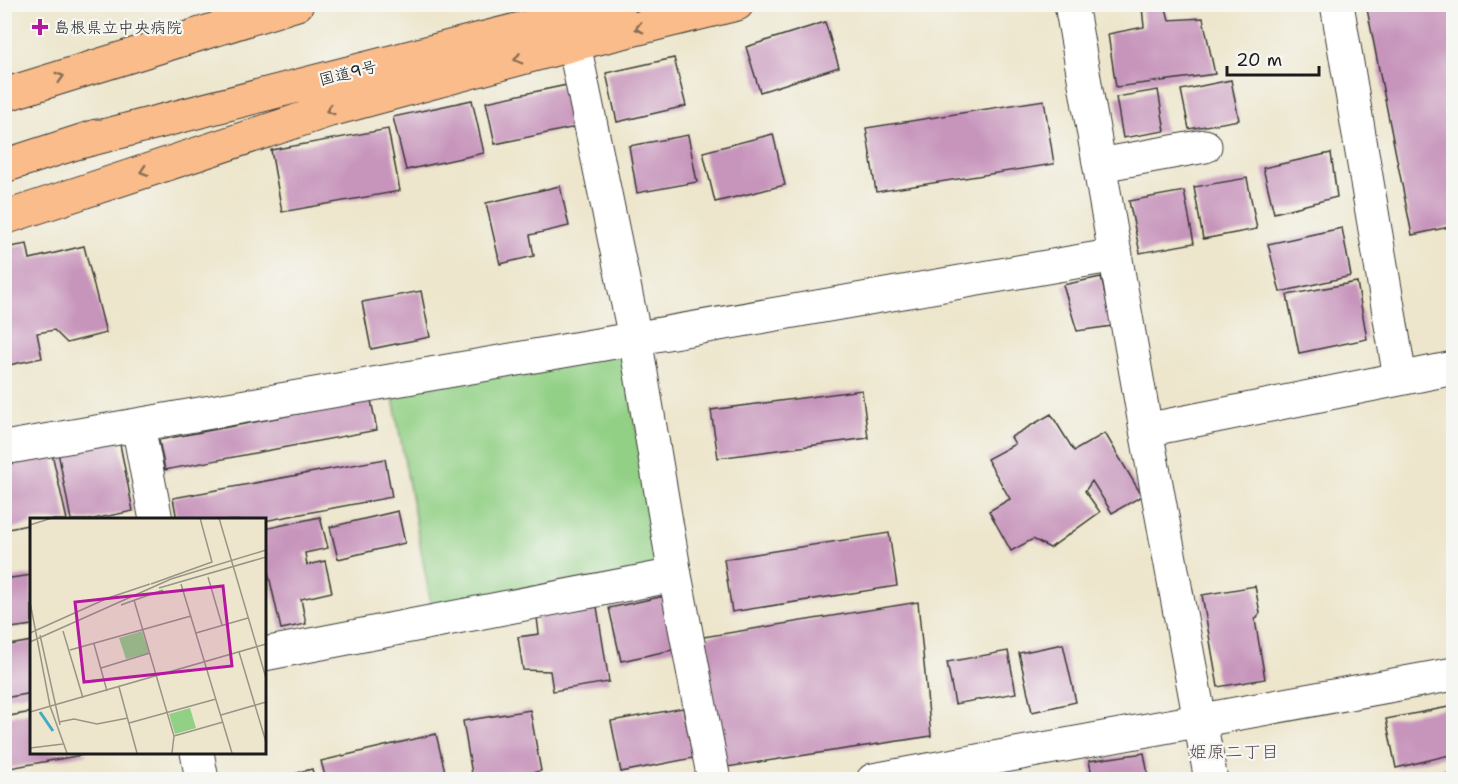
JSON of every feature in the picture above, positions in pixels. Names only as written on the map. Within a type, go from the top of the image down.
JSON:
[{"type":"highway","points":[[4,95],[297,4]]},
{"type":"highway","name":"国道9号","points":[[4,166],[265,81],[523,4]]},
{"type":"highway","name":"国道9号","points":[[76,142],[620,4]]},
{"type":"highway","points":[[4,218],[330,110],[574,44],[737,4]]},
{"type":"street","points":[[1071,4],[1146,430],[1211,780]]},
{"type":"street","points":[[1337,4],[1400,378]]},
{"type":"street","points":[[574,44],[635,338],[675,575],[714,780]]},
{"type":"street","points":[[1100,165],[1205,146]]},
{"type":"street","points":[[4,448],[1116,255]]},
{"type":"street","points":[[1146,430],[1454,368]]},
{"type":"street","points":[[138,425],[156,518]]},
{"type":"street","points":[[266,654],[675,575]]},
{"type":"street","points":[[873,780],[1454,674]]},
{"type":"street","points":[[197,754],[202,780]]},
{"type":"green space","points":[[622,353],[663,569],[432,610],[392,392]]},
{"type":"building","points":[[1146,4],[1165,4],[1169,20],[1203,18],[1215,74],[1116,87],[1108,34],[1144,27],[1142,7]]},
{"type":"building","points":[[1366,4],[1454,4],[1454,226],[1412,235]]},
{"type":"building","points":[[825,22],[839,67],[760,92],[746,47]]},
{"type":"building","points":[[674,58],[686,106],[617,122],[606,73]]},
{"type":"building","points":[[1231,80],[1239,120],[1189,129],[1181,90]]},
{"type":"building","points":[[567,85],[576,127],[495,144],[486,102]]},
{"type":"building","points":[[1158,90],[1165,131],[1123,138],[1116,97]]},
{"type":"building","points":[[472,100],[484,153],[406,170],[393,117]]},
{"type":"building","points":[[1044,100],[1054,164],[876,192],[866,128]]},
{"type":"building","points":[[388,129],[400,191],[282,212],[271,150]]},
{"type":"building","points":[[773,134],[785,185],[715,202],[703,152]]},
{"type":"building","points":[[688,135],[697,182],[637,193],[629,146]]},
{"type":"building","points":[[1331,153],[1337,197],[1274,213],[1263,168]]},
{"type":"building","points":[[1247,178],[1257,229],[1203,239],[1194,187]]},
{"type":"building","points":[[560,186],[569,226],[530,235],[534,256],[500,264],[486,203]]},
{"type":"building","points":[[1184,191],[1194,243],[1140,253],[1129,201]]},
{"type":"building","points":[[1342,228],[1351,276],[1280,292],[1268,244]]},
{"type":"building","points":[[27,244],[30,259],[84,246],[106,333],[67,343],[54,330],[37,333],[42,358],[4,366],[4,248]]},
{"type":"building","points":[[1101,277],[1112,326],[1077,331],[1063,285]]},
{"type":"building","points":[[1357,282],[1367,339],[1299,353],[1287,295]]},
{"type":"building","points":[[421,291],[430,337],[371,349],[362,302]]},
{"type":"building","points":[[862,390],[868,438],[718,458],[711,410]]},
{"type":"building","points":[[371,400],[377,430],[165,470],[159,440]]},
{"type":"building","points":[[1051,414],[1074,451],[1105,433],[1142,496],[1112,513],[1092,481],[1085,491],[1100,512],[1050,548],[1033,539],[1011,551],[989,511],[1010,499],[987,459],[1015,444],[1011,437]]},
{"type":"building","points":[[119,439],[133,511],[99,518],[71,518],[58,452]]},
{"type":"building","points":[[51,449],[67,518],[30,518],[30,524],[4,530],[4,459]]},
{"type":"building","points":[[385,459],[392,497],[266,521],[266,518],[177,518],[173,498]]},
{"type":"building","points":[[398,511],[405,543],[338,559],[330,527]]},
{"type":"building","points":[[320,517],[328,548],[305,553],[307,565],[325,561],[332,592],[301,599],[306,624],[281,629],[266,563],[266,529]]},
{"type":"building","points":[[889,533],[897,586],[732,612],[724,559]]},
{"type":"building","points":[[30,575],[30,625],[4,629],[4,579]]},
{"type":"building","points":[[1255,586],[1260,613],[1255,620],[1265,679],[1218,687],[1202,595]]},
{"type":"building","points":[[665,596],[677,649],[621,661],[609,608]]},
{"type":"building","points":[[918,602],[931,736],[727,767],[697,638]]},
{"type":"building","points":[[597,607],[609,682],[553,691],[550,671],[523,670],[518,637],[539,634],[537,617]]},
{"type":"building","points":[[30,641],[30,693],[4,698],[4,646]]},
{"type":"building","points":[[1063,644],[1076,702],[1032,712],[1019,653]]},
{"type":"building","points":[[1008,651],[1016,693],[955,704],[947,662]]},
{"type":"building","points":[[1454,706],[1454,754],[1396,768],[1386,719]]},
{"type":"building","points":[[683,708],[693,758],[621,772],[611,721]]},
{"type":"building","points":[[530,710],[541,771],[491,780],[473,780],[463,721]]},
{"type":"building","points":[[30,712],[30,754],[87,754],[10,768],[4,741],[4,717]]},
{"type":"building","points":[[436,734],[447,780],[326,780],[321,761]]},
{"type":"building","points":[[1144,753],[1149,780],[1093,780],[1089,761]]},
{"type":"building","points":[[312,769],[315,780],[276,780],[276,779]]},
{"type":"building","points":[[1454,773],[1454,780],[1420,780],[1419,778]]},
{"type":"place","name":"島根県立中央病院","points":[[40,27]]},
{"type":"district","name":"姫原二丁目","points":[[1234,752]]}]
